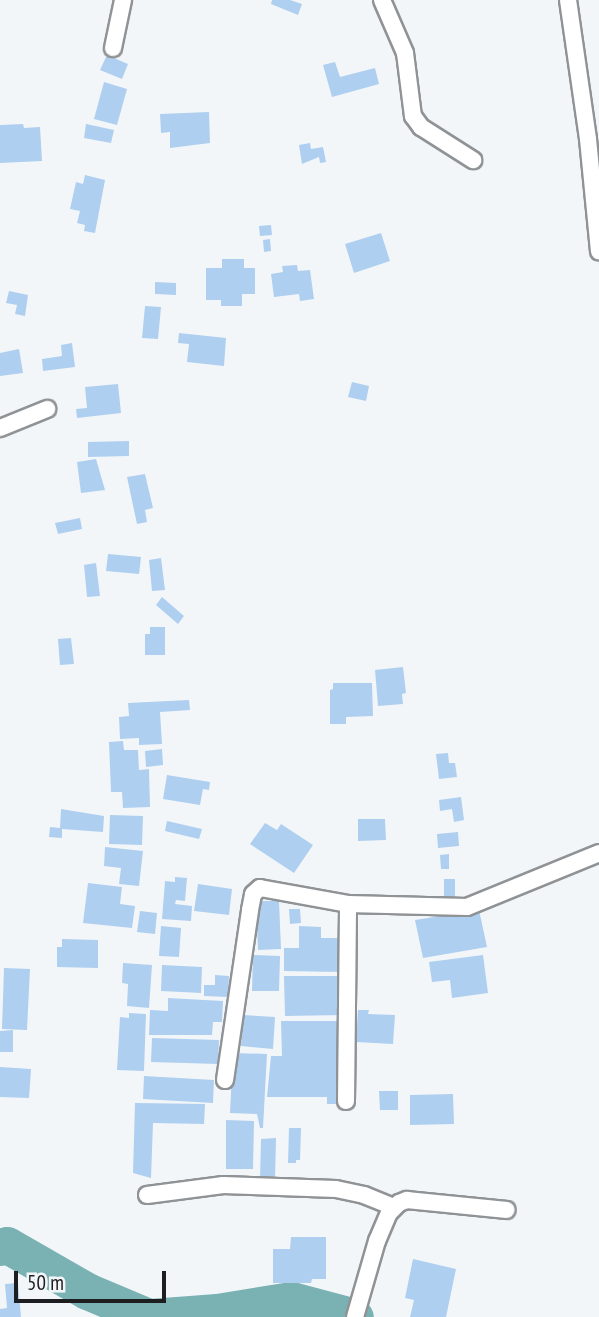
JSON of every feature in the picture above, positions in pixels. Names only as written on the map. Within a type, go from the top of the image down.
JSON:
[{"type":"street","points":[[113,48],[123,0]]},
{"type":"street","points":[[382,0],[405,53],[413,116],[421,127],[473,160]]},
{"type":"street","points":[[568,0],[588,139],[599,251]]},
{"type":"street","points":[[0,428],[47,409]]},
{"type":"street","points":[[225,1080],[253,894],[260,888],[348,904],[467,907],[599,853]]},
{"type":"street","points":[[346,1101],[348,904]]},
{"type":"street","points":[[147,1195],[223,1185],[336,1189],[364,1195],[393,1207]]},
{"type":"street","points":[[355,1317],[377,1241],[393,1207],[407,1200],[507,1210]]},
{"type":"building","points":[[272,0],[290,0],[302,4],[298,15],[271,4]]},
{"type":"building","points":[[107,55],[128,64],[122,79],[100,70]]},
{"type":"building","points":[[335,62],[340,77],[375,68],[379,84],[332,97],[323,65]]},
{"type":"building","points":[[104,82],[127,89],[117,125],[94,119]]},
{"type":"building","points":[[209,112],[210,143],[170,148],[170,132],[161,133],[160,114]]},
{"type":"building","points":[[23,124],[24,128],[40,127],[42,161],[0,163],[0,125]]},
{"type":"building","points":[[86,124],[114,130],[111,143],[84,138]]},
{"type":"building","points":[[310,143],[311,149],[323,147],[326,162],[320,163],[319,157],[302,164],[299,145]]},
{"type":"building","points":[[85,175],[105,180],[95,233],[84,231],[85,225],[77,223],[80,211],[70,209],[76,182],[83,184]]},
{"type":"building","points":[[271,225],[272,235],[260,236],[259,226]]},
{"type":"building","points":[[381,233],[390,261],[354,273],[345,244]]},
{"type":"building","points":[[270,239],[271,251],[264,252],[263,240]]},
{"type":"building","points":[[222,259],[244,259],[244,268],[255,268],[255,294],[242,294],[242,306],[221,306],[221,300],[206,300],[206,268],[222,268]]},
{"type":"building","points":[[297,265],[298,271],[310,270],[314,299],[300,301],[299,294],[274,297],[271,274],[283,272],[282,266]]},
{"type":"building","points":[[155,282],[176,283],[176,295],[155,294]]},
{"type":"building","points":[[9,291],[28,295],[25,316],[15,314],[17,305],[6,303]]},
{"type":"building","points":[[145,306],[161,307],[158,339],[142,338]]},
{"type":"building","points":[[179,333],[226,338],[224,366],[187,362],[189,344],[178,343]]},
{"type":"building","points":[[72,343],[75,367],[43,371],[42,359],[62,356],[61,345]]},
{"type":"building","points":[[19,349],[23,373],[0,376],[0,353]]},
{"type":"building","points":[[352,382],[369,386],[366,401],[348,397]]},
{"type":"building","points":[[118,384],[121,413],[77,418],[76,409],[87,408],[85,387]]},
{"type":"building","points":[[129,441],[129,456],[88,457],[88,442]]},
{"type":"building","points":[[96,459],[105,490],[81,493],[77,462]]},
{"type":"building","points":[[145,474],[153,508],[145,510],[147,522],[137,524],[127,477]]},
{"type":"building","points":[[80,518],[82,529],[58,534],[55,523]]},
{"type":"building","points":[[108,554],[141,557],[139,574],[106,571]]},
{"type":"building","points":[[161,558],[165,590],[152,591],[149,560]]},
{"type":"building","points":[[96,563],[100,596],[87,597],[84,565]]},
{"type":"building","points":[[162,597],[184,616],[178,624],[156,605]]},
{"type":"building","points":[[150,627],[165,627],[165,655],[145,655],[145,634],[150,634]]},
{"type":"building","points":[[71,638],[74,664],[60,665],[58,639]]},
{"type":"building","points":[[403,667],[406,693],[402,694],[403,704],[378,706],[375,670]]},
{"type":"building","points":[[333,683],[372,683],[373,716],[346,717],[346,724],[330,724],[330,690],[333,689]]},
{"type":"building","points":[[189,700],[190,710],[160,712],[162,744],[139,745],[139,738],[120,739],[119,717],[129,716],[128,703]]},
{"type":"building","points":[[123,741],[124,750],[138,750],[139,770],[149,769],[150,807],[123,808],[122,792],[111,792],[109,742]]},
{"type":"building","points":[[162,749],[163,765],[146,767],[145,751]]},
{"type":"building","points":[[448,753],[449,763],[455,763],[457,777],[439,779],[436,754]]},
{"type":"building","points":[[167,775],[210,782],[209,790],[203,789],[200,805],[163,799]]},
{"type":"building","points":[[461,797],[464,820],[454,822],[452,809],[440,811],[439,800]]},
{"type":"building","points":[[61,809],[104,816],[103,832],[62,829],[62,838],[49,837],[50,827],[60,828]]},
{"type":"building","points":[[110,815],[143,816],[142,845],[109,844]]},
{"type":"building","points":[[358,819],[385,819],[386,840],[358,841]]},
{"type":"building","points":[[167,821],[202,829],[199,839],[165,831]]},
{"type":"building","points":[[265,823],[277,830],[281,824],[313,845],[294,873],[250,844]]},
{"type":"building","points":[[458,832],[459,846],[438,848],[437,834]]},
{"type":"building","points":[[105,847],[143,851],[139,886],[119,884],[121,868],[104,866]]},
{"type":"building","points":[[449,854],[449,869],[441,869],[440,855]]},
{"type":"building","points":[[175,877],[187,878],[185,901],[176,900],[175,904],[192,906],[191,921],[162,919],[165,881],[175,882]]},
{"type":"building","points":[[444,879],[455,879],[455,897],[444,897]]},
{"type":"building","points":[[88,883],[122,887],[120,904],[135,906],[132,928],[83,923]]},
{"type":"building","points":[[198,884],[232,889],[229,915],[194,911]]},
{"type":"building","points":[[256,901],[279,901],[281,949],[258,950]]},
{"type":"building","points":[[289,909],[300,909],[301,923],[290,924]]},
{"type":"building","points":[[479,910],[487,947],[423,958],[415,920]]},
{"type":"building","points":[[140,911],[157,913],[155,934],[137,932]]},
{"type":"building","points":[[161,926],[181,928],[179,957],[159,956]]},
{"type":"building","points":[[299,926],[321,927],[321,938],[341,938],[340,972],[284,971],[284,948],[299,948]]},
{"type":"building","points":[[62,939],[98,940],[98,968],[57,967],[57,947],[62,947]]},
{"type":"building","points":[[253,955],[280,956],[279,991],[252,991]]},
{"type":"building","points":[[483,955],[488,993],[452,998],[450,980],[432,982],[429,962]]},
{"type":"building","points":[[123,963],[152,965],[149,1008],[127,1006],[128,984],[122,983]]},
{"type":"building","points":[[162,965],[202,967],[201,993],[161,991]]},
{"type":"building","points":[[4,968],[30,969],[27,1030],[2,1029]]},
{"type":"building","points":[[215,975],[229,976],[228,997],[204,996],[204,985],[215,985]]},
{"type":"building","points":[[284,976],[342,976],[343,1015],[285,1016]]},
{"type":"building","points":[[168,998],[223,1001],[222,1022],[213,1022],[212,1035],[149,1035],[150,1010],[168,1011]]},
{"type":"building","points":[[358,1010],[369,1010],[368,1014],[395,1015],[393,1044],[356,1042]]},
{"type":"building","points":[[129,1013],[146,1014],[144,1071],[117,1070],[120,1017],[129,1018]]},
{"type":"building","points":[[243,1015],[275,1017],[273,1049],[241,1046]]},
{"type":"building","points":[[281,1021],[341,1021],[340,1104],[327,1104],[327,1097],[267,1097],[271,1056],[282,1056]]},
{"type":"building","points":[[13,1030],[13,1052],[0,1052],[0,1031]]},
{"type":"building","points":[[152,1038],[219,1040],[218,1064],[151,1062]]},
{"type":"building","points":[[233,1053],[267,1054],[263,1128],[260,1128],[257,1114],[230,1113]]},
{"type":"building","points":[[0,1067],[31,1069],[29,1098],[0,1097]]},
{"type":"building","points":[[144,1076],[214,1080],[213,1103],[143,1099]]},
{"type":"building","points":[[379,1091],[398,1091],[398,1110],[380,1110]]},
{"type":"building","points":[[453,1094],[454,1124],[410,1125],[410,1095]]},
{"type":"building","points":[[135,1103],[205,1104],[204,1124],[153,1123],[151,1178],[133,1173]]},
{"type":"building","points":[[226,1120],[254,1121],[253,1169],[226,1169]]},
{"type":"building","points":[[289,1128],[301,1128],[300,1160],[296,1160],[296,1163],[288,1163]]},
{"type":"building","points":[[276,1138],[275,1180],[260,1180],[261,1139]]},
{"type":"building","points":[[291,1237],[326,1237],[326,1279],[312,1279],[311,1283],[273,1283],[273,1249],[290,1249]]},
{"type":"building","points":[[413,1259],[456,1269],[446,1317],[410,1317],[414,1300],[405,1298]]},
{"type":"building","points":[[18,1283],[21,1317],[0,1317],[0,1309],[7,1308],[5,1284]]},
{"type":"waterway","points":[[0,1247],[7,1245],[87,1291],[149,1317]]},
{"type":"waterway","points":[[150,1317],[217,1312],[291,1300],[355,1317]]}]
